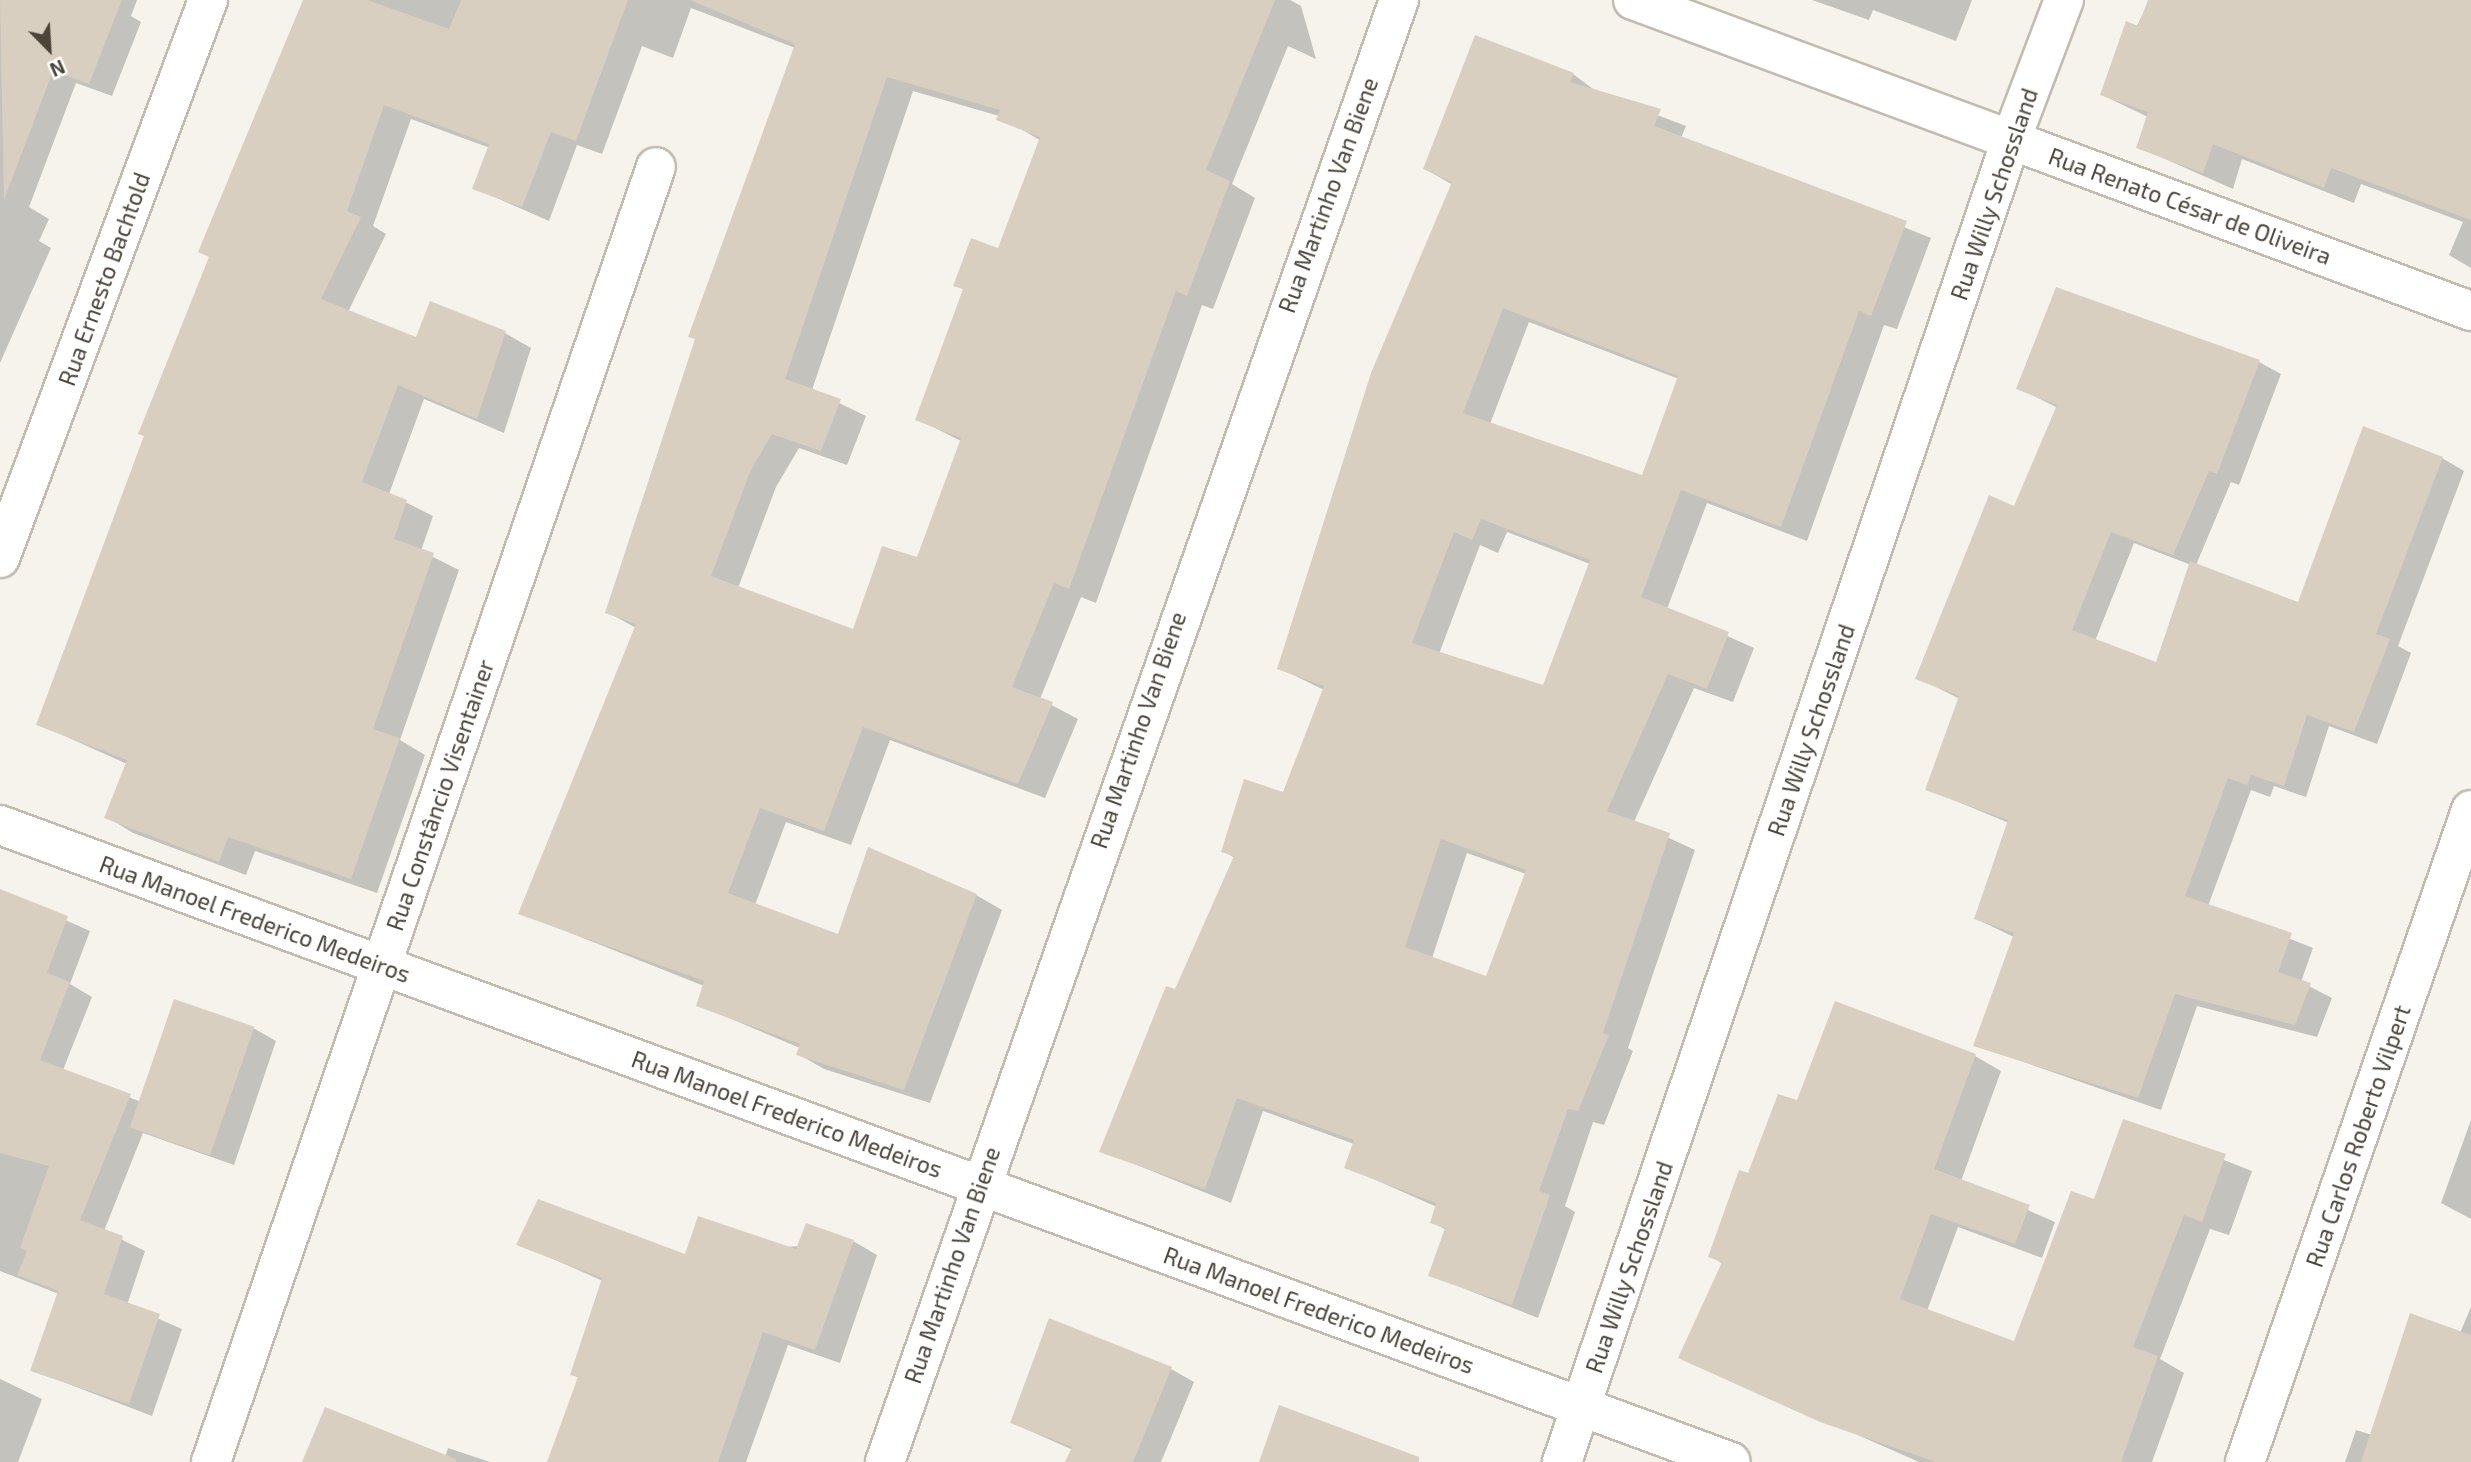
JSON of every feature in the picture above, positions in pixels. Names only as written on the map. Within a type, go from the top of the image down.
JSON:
[{"type":"street","name":"Rua Ernesto Bachtold","points":[[0,558],[208,0]]},
{"type":"street","name":"Rua Martinho Van Biene","points":[[885,1462],[978,1185],[1399,0]]},
{"type":"street","name":"Rua Renato César de Oliveira","points":[[1633,0],[2471,311]]},
{"type":"street","name":"Rua Willy Schossland","points":[[1562,1462],[2011,140],[2064,0]]},
{"type":"street","name":"Rua Constâncio Visentainer","points":[[211,1462],[656,167]]},
{"type":"street","name":"Rua Carlos Roberto Vilpert","points":[[2245,1462],[2471,810]]},
{"type":"street","name":"Rua Manoel Frederico Medeiros","points":[[0,825],[1731,1462]]},
{"type":"building","points":[[0,0],[122,0],[89,84],[53,71],[4,200]]},
{"type":"building","points":[[303,0],[367,0],[449,29],[461,0],[628,0],[576,141],[551,132],[522,207],[472,189],[489,144],[384,105],[347,211],[361,217],[321,299],[416,337],[430,301],[506,331],[477,419],[398,385],[362,482],[407,500],[394,539],[434,553],[373,729],[400,738],[351,879],[228,837],[219,862],[104,818],[127,760],[36,725],[144,436],[138,434],[209,257],[198,252]]},
{"type":"building","points":[[690,0],[1275,0],[1206,170],[1230,181],[1187,296],[1176,291],[1069,589],[1054,583],[1012,687],[1053,702],[1018,784],[863,727],[824,831],[760,808],[728,893],[838,934],[868,847],[977,894],[904,1090],[796,1055],[800,1044],[696,1006],[704,981],[518,914],[636,624],[605,613],[695,339],[688,337],[795,44]],"holes":[[[887,77],[1000,110],[996,120],[1040,137],[998,248],[971,238],[953,286],[963,289],[915,420],[961,438],[917,557],[882,546],[853,629],[711,576],[750,472],[772,434],[821,451],[841,399],[785,379]]]},
{"type":"building","points":[[2148,0],[2471,0],[2471,220],[2331,168],[2324,188],[2213,144],[2203,173],[2136,148],[2148,112],[2100,95],[2126,21],[2138,26]]},
{"type":"building","points":[[1475,35],[1574,73],[1570,82],[1661,109],[1654,126],[1907,221],[1871,316],[1859,311],[1781,527],[1681,490],[1641,597],[1729,632],[1707,689],[1668,674],[1607,811],[1670,833],[1603,1033],[1609,1035],[1578,1111],[1568,1109],[1539,1191],[1550,1195],[1512,1305],[1428,1276],[1445,1228],[1430,1223],[1436,1203],[1344,1168],[1354,1140],[1237,1098],[1205,1189],[1099,1152],[1166,986],[1175,989],[1234,856],[1221,852],[1244,779],[1283,792],[1324,686],[1277,669],[1371,373],[1452,182],[1423,169]],"holes":[[[1503,308],[1678,376],[1642,475],[1463,413]],[[1481,519],[1590,560],[1543,685],[1412,643],[1454,532],[1472,540]],[[1441,839],[1526,870],[1486,976],[1405,947]]]},
{"type":"building","points":[[2056,287],[2260,360],[2217,474],[2209,471],[2173,555],[2111,532],[2072,630],[2156,662],[2190,561],[2298,602],[2363,426],[2443,457],[2376,634],[2390,639],[2354,732],[2307,715],[2284,786],[2251,775],[2247,785],[2228,778],[2185,896],[2292,933],[2278,972],[2311,983],[2295,1025],[2175,994],[2138,1098],[1973,1046],[2014,933],[1974,919],[2008,820],[1925,790],[1959,696],[1915,679],[1989,495],[2014,506],[2057,405],[2016,389]]},
{"type":"building","points":[[0,889],[68,916],[47,973],[70,982],[40,1060],[131,1094],[80,1220],[123,1236],[104,1294],[160,1314],[129,1404],[30,1371],[58,1291],[17,1275],[27,1251],[20,1248],[49,1166],[0,1153]]},
{"type":"building","points":[[174,999],[254,1027],[210,1155],[130,1128]]},
{"type":"building","points":[[1835,1001],[1976,1054],[1934,1169],[2030,1205],[2015,1244],[1931,1214],[1900,1299],[2014,1341],[2071,1191],[2094,1199],[2123,1119],[2226,1154],[2202,1222],[2184,1215],[2133,1347],[2158,1356],[2121,1462],[1936,1462],[1820,1422],[1678,1358],[1722,1262],[1708,1257],[1739,1170],[1748,1173],[1778,1094],[1797,1100]]},
{"type":"building","points":[[538,1199],[685,1254],[698,1216],[796,1249],[806,1223],[854,1240],[815,1350],[763,1332],[718,1462],[547,1462],[578,1377],[570,1375],[602,1278],[516,1245]]},
{"type":"building","points":[[2410,1313],[2471,1335],[2471,1462],[2361,1462]]},
{"type":"building","points":[[1049,1318],[1172,1367],[1133,1462],[1065,1462],[1072,1447],[1010,1423]]},
{"type":"building","points":[[1279,1405],[1419,1457],[1419,1462],[1259,1462]]},
{"type":"building","points":[[325,1407],[456,1459],[456,1462],[302,1462]]}]
